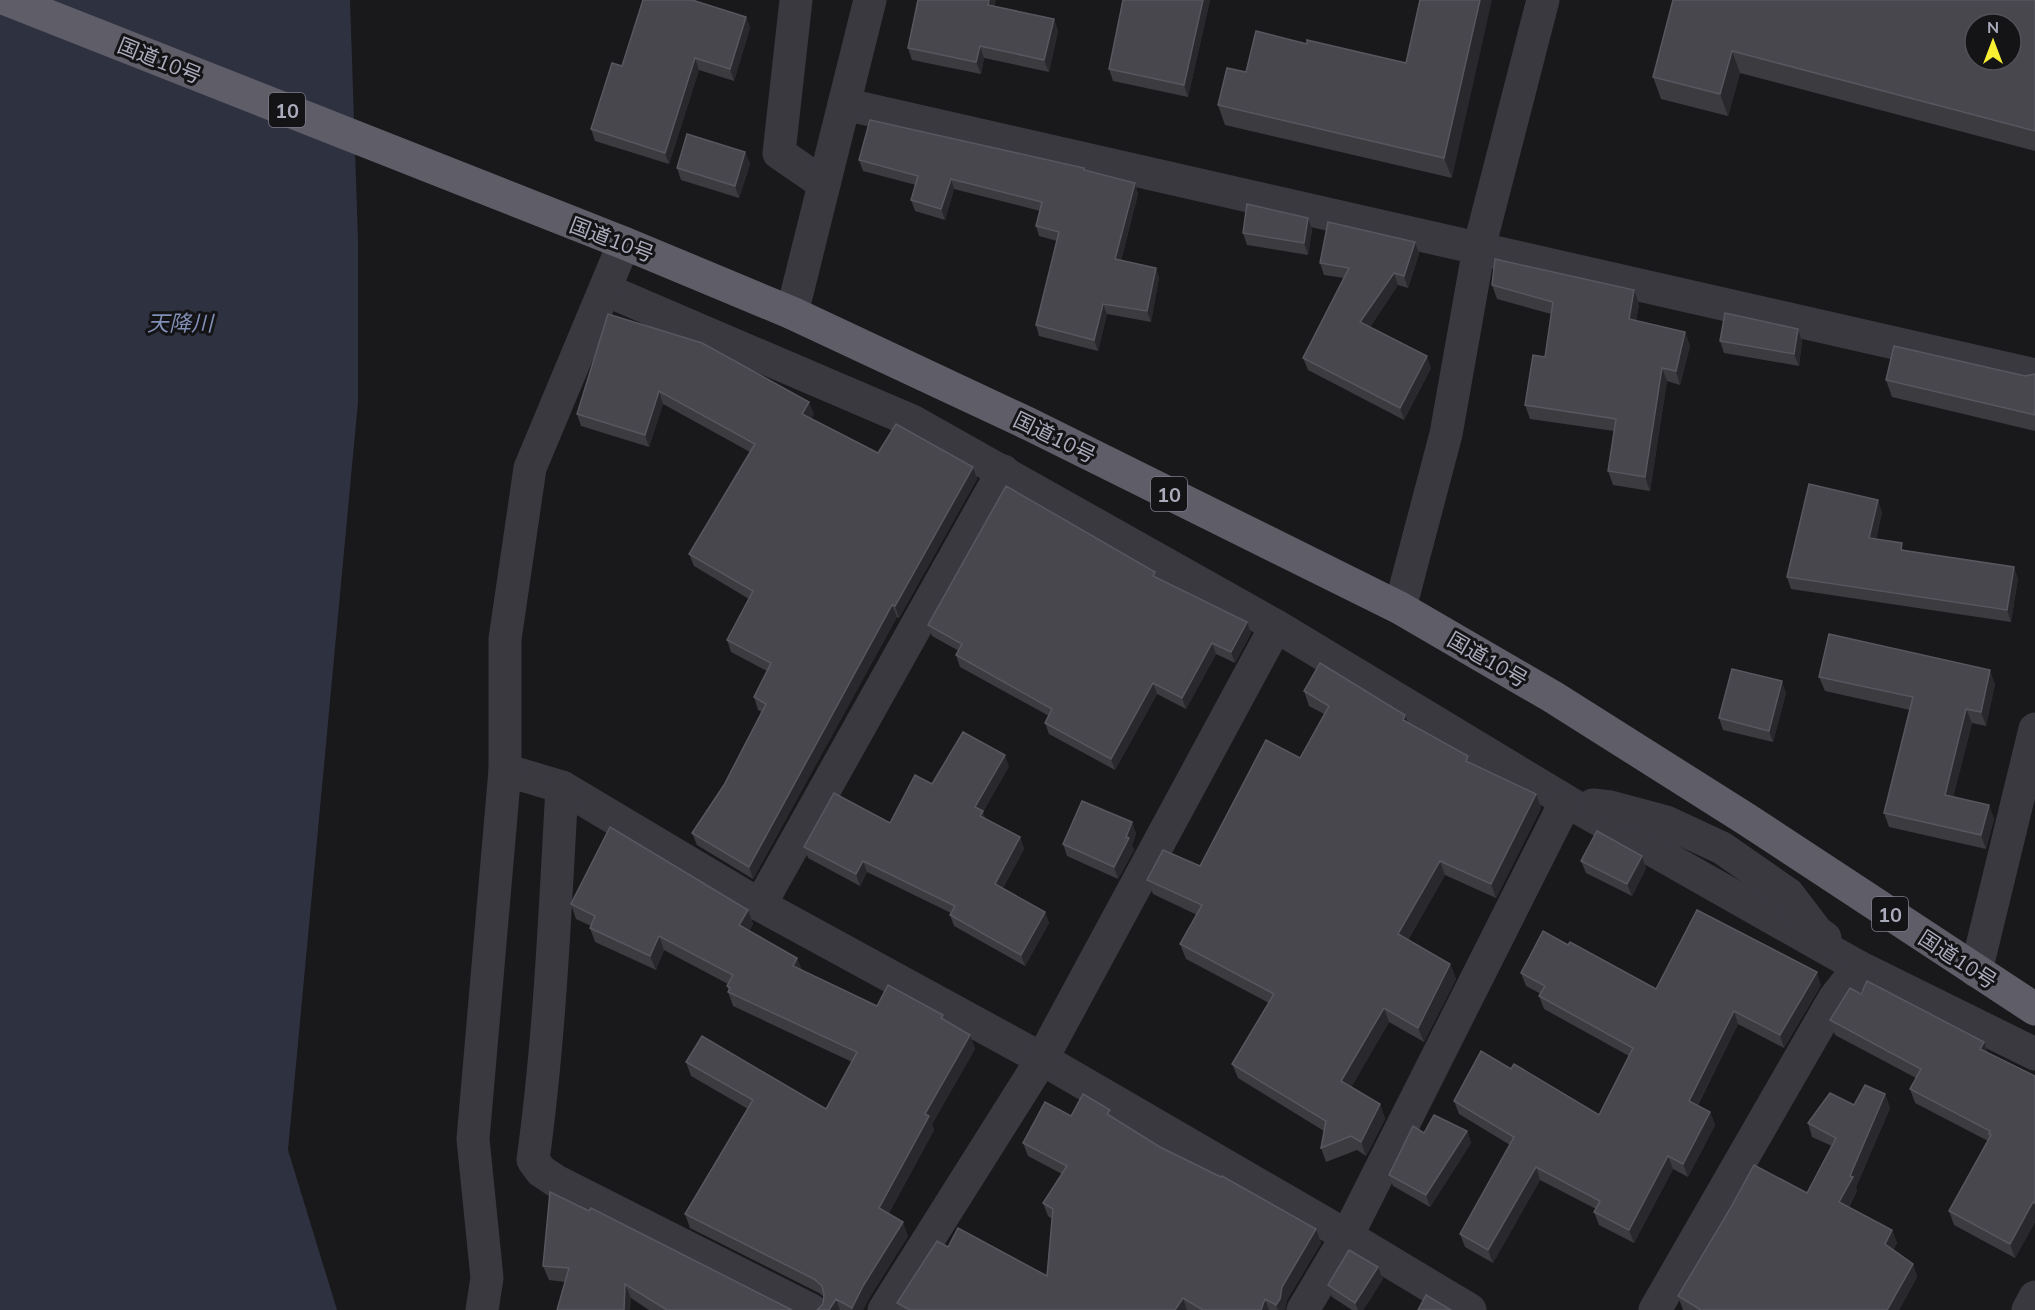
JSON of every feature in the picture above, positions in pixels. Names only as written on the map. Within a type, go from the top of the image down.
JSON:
[{"type":"highway","name":"国道10号","points":[[8,0],[624,243],[792,313],[1029,424],[1400,608],[1553,697],[1746,819],[2035,1009]]},
{"type":"street","points":[[796,0],[779,153],[824,184]]},
{"type":"street","points":[[792,313],[870,0]]},
{"type":"street","points":[[1400,608],[1446,434],[1479,248],[1543,0]]},
{"type":"street","points":[[844,104],[2035,375]]},
{"type":"street","points":[[482,1310],[488,1278],[473,1139],[505,770],[505,639],[530,468],[624,243]]},
{"type":"street","points":[[606,290],[912,422],[1276,626],[1566,801],[1859,967],[2035,1054]]},
{"type":"street","points":[[760,905],[1003,471]]},
{"type":"street","points":[[884,1310],[1042,1059],[1276,626]]},
{"type":"street","points":[[1976,971],[2035,729]]},
{"type":"street","points":[[505,770],[562,787],[760,905],[1042,1059],[1470,1310]]},
{"type":"street","points":[[562,787],[550,996],[533,1160],[541,1171],[556,1181],[812,1310]]},
{"type":"street","points":[[1566,801],[1610,807],[1666,822],[1722,848],[1788,894],[1817,932],[1859,967]]},
{"type":"street","points":[[1303,1310],[1347,1236],[1566,801]]},
{"type":"street","points":[[1722,848],[1746,819]]},
{"type":"street","points":[[1655,1310],[1834,999],[1859,967]]},
{"type":"street","points":[[2028,1310],[2035,1297]]},
{"type":"water","name":"天降川","points":[[0,0],[350,0],[358,241],[358,402],[288,1150],[337,1310],[0,1310]]},
{"type":"building","points":[[643,0],[692,0],[746,17],[730,69],[695,58],[665,153],[591,129],[612,63],[622,66]]},
{"type":"building","points":[[918,0],[989,0],[988,5],[1054,19],[1044,60],[980,46],[976,62],[908,48]]},
{"type":"building","points":[[1123,0],[1203,0],[1184,85],[1109,69]]},
{"type":"building","points":[[1420,0],[1480,0],[1444,158],[1218,105],[1227,68],[1246,72],[1256,31],[1307,44],[1307,40],[1406,63]]},
{"type":"building","points":[[1673,0],[2035,0],[2035,131],[1732,51],[1720,94],[1653,77]]},
{"type":"building","points":[[870,120],[1084,168],[1084,170],[1135,183],[1115,259],[1156,268],[1147,311],[1103,304],[1094,340],[1036,325],[1059,232],[1036,226],[1042,202],[951,179],[941,209],[911,200],[918,176],[859,160]]},
{"type":"building","points":[[687,134],[745,152],[735,186],[677,168]]},
{"type":"building","points":[[1247,204],[1308,218],[1304,243],[1243,233]]},
{"type":"building","points":[[1328,222],[1415,242],[1404,276],[1394,273],[1360,322],[1427,356],[1400,408],[1303,358],[1349,268],[1320,263]]},
{"type":"building","points":[[1495,259],[1634,290],[1629,319],[1685,332],[1676,371],[1662,368],[1645,477],[1608,471],[1616,419],[1525,405],[1533,355],[1545,357],[1553,302],[1492,285]]},
{"type":"building","points":[[1725,313],[1798,329],[1794,354],[1720,341]]},
{"type":"building","points":[[608,314],[702,343],[809,402],[802,414],[878,453],[896,424],[973,467],[895,606],[892,605],[749,867],[692,833],[724,785],[766,704],[754,697],[771,663],[727,640],[753,591],[689,554],[755,444],[659,391],[645,435],[577,414]]},
{"type":"building","points":[[1894,346],[2025,376],[2035,374],[2035,415],[1886,380]]},
{"type":"building","points":[[1809,484],[1878,500],[1869,538],[1902,543],[1901,550],[2014,567],[2007,610],[1787,577]]},
{"type":"building","points":[[1006,486],[1155,572],[1153,576],[1247,622],[1231,652],[1212,643],[1182,698],[1153,683],[1111,759],[1045,723],[1052,709],[956,655],[962,644],[928,625]]},
{"type":"building","points":[[1829,634],[1990,670],[1981,712],[1966,709],[1945,795],[1989,805],[1981,835],[1884,813],[1913,697],[1819,677]]},
{"type":"building","points":[[1320,663],[1405,715],[1403,720],[1468,756],[1466,761],[1536,794],[1491,884],[1440,861],[1398,934],[1450,964],[1418,1028],[1384,1008],[1341,1081],[1380,1104],[1361,1142],[1351,1136],[1321,1148],[1326,1121],[1232,1064],[1274,994],[1180,944],[1202,905],[1147,880],[1163,850],[1200,866],[1266,740],[1300,758],[1329,706],[1304,691]]},
{"type":"building","points":[[1732,669],[1782,681],[1769,731],[1719,718]]},
{"type":"building","points":[[963,732],[1005,755],[975,807],[983,811],[980,816],[1020,837],[995,884],[1045,912],[1021,955],[950,915],[955,906],[863,861],[856,874],[804,847],[834,793],[890,823],[915,775],[932,784]]},
{"type":"building","points":[[1082,801],[1132,822],[1126,837],[1129,838],[1114,867],[1063,844]]},
{"type":"building","points":[[610,827],[748,910],[739,925],[797,958],[793,966],[877,1006],[888,985],[943,1015],[941,1018],[970,1035],[925,1114],[929,1116],[879,1208],[903,1222],[852,1308],[836,1299],[829,1310],[817,1310],[823,1304],[824,1294],[822,1286],[814,1279],[685,1214],[753,1100],[686,1062],[702,1036],[826,1109],[857,1052],[728,992],[730,988],[727,986],[733,975],[659,936],[650,956],[590,928],[595,916],[571,904]]},
{"type":"building","points":[[1597,831],[1642,856],[1627,884],[1581,861]]},
{"type":"building","points":[[1697,910],[1817,972],[1780,1035],[1734,1011],[1689,1101],[1710,1112],[1683,1164],[1668,1156],[1629,1230],[1594,1212],[1600,1201],[1536,1167],[1488,1250],[1460,1234],[1514,1137],[1454,1101],[1481,1051],[1511,1069],[1514,1064],[1599,1115],[1633,1048],[1539,996],[1545,986],[1521,973],[1543,931],[1568,945],[1570,942],[1656,989]]},
{"type":"building","points":[[1867,981],[1984,1042],[1980,1049],[2035,1076],[2035,1203],[2033,1202],[2010,1244],[1949,1211],[1991,1135],[1990,1131],[1910,1089],[1921,1069],[1830,1020],[1850,988],[1861,994]]},
{"type":"building","points":[[1865,1085],[1885,1094],[1850,1176],[1853,1177],[1839,1202],[1892,1230],[1885,1244],[1913,1264],[1887,1310],[1701,1310],[1678,1296],[1754,1165],[1807,1193],[1836,1138],[1808,1123],[1830,1093],[1854,1105]]},
{"type":"building","points":[[1083,1094],[1110,1110],[1107,1114],[1160,1147],[1222,1176],[1316,1229],[1282,1287],[1280,1299],[1276,1305],[1265,1299],[1261,1310],[1203,1310],[1183,1298],[1175,1310],[910,1310],[897,1303],[937,1241],[948,1247],[958,1228],[1047,1276],[1053,1209],[1043,1203],[1067,1166],[1023,1143],[1045,1102],[1071,1116]]},
{"type":"building","points":[[1434,1115],[1467,1131],[1426,1195],[1389,1175],[1413,1126],[1424,1133]]},
{"type":"building","points":[[550,1192],[589,1211],[591,1208],[792,1310],[667,1310],[625,1284],[624,1310],[557,1310],[569,1268],[543,1266]]},
{"type":"building","points":[[1349,1250],[1378,1267],[1355,1303],[1328,1285]]},
{"type":"building","points":[[1426,1295],[1451,1310],[1418,1310]]}]
